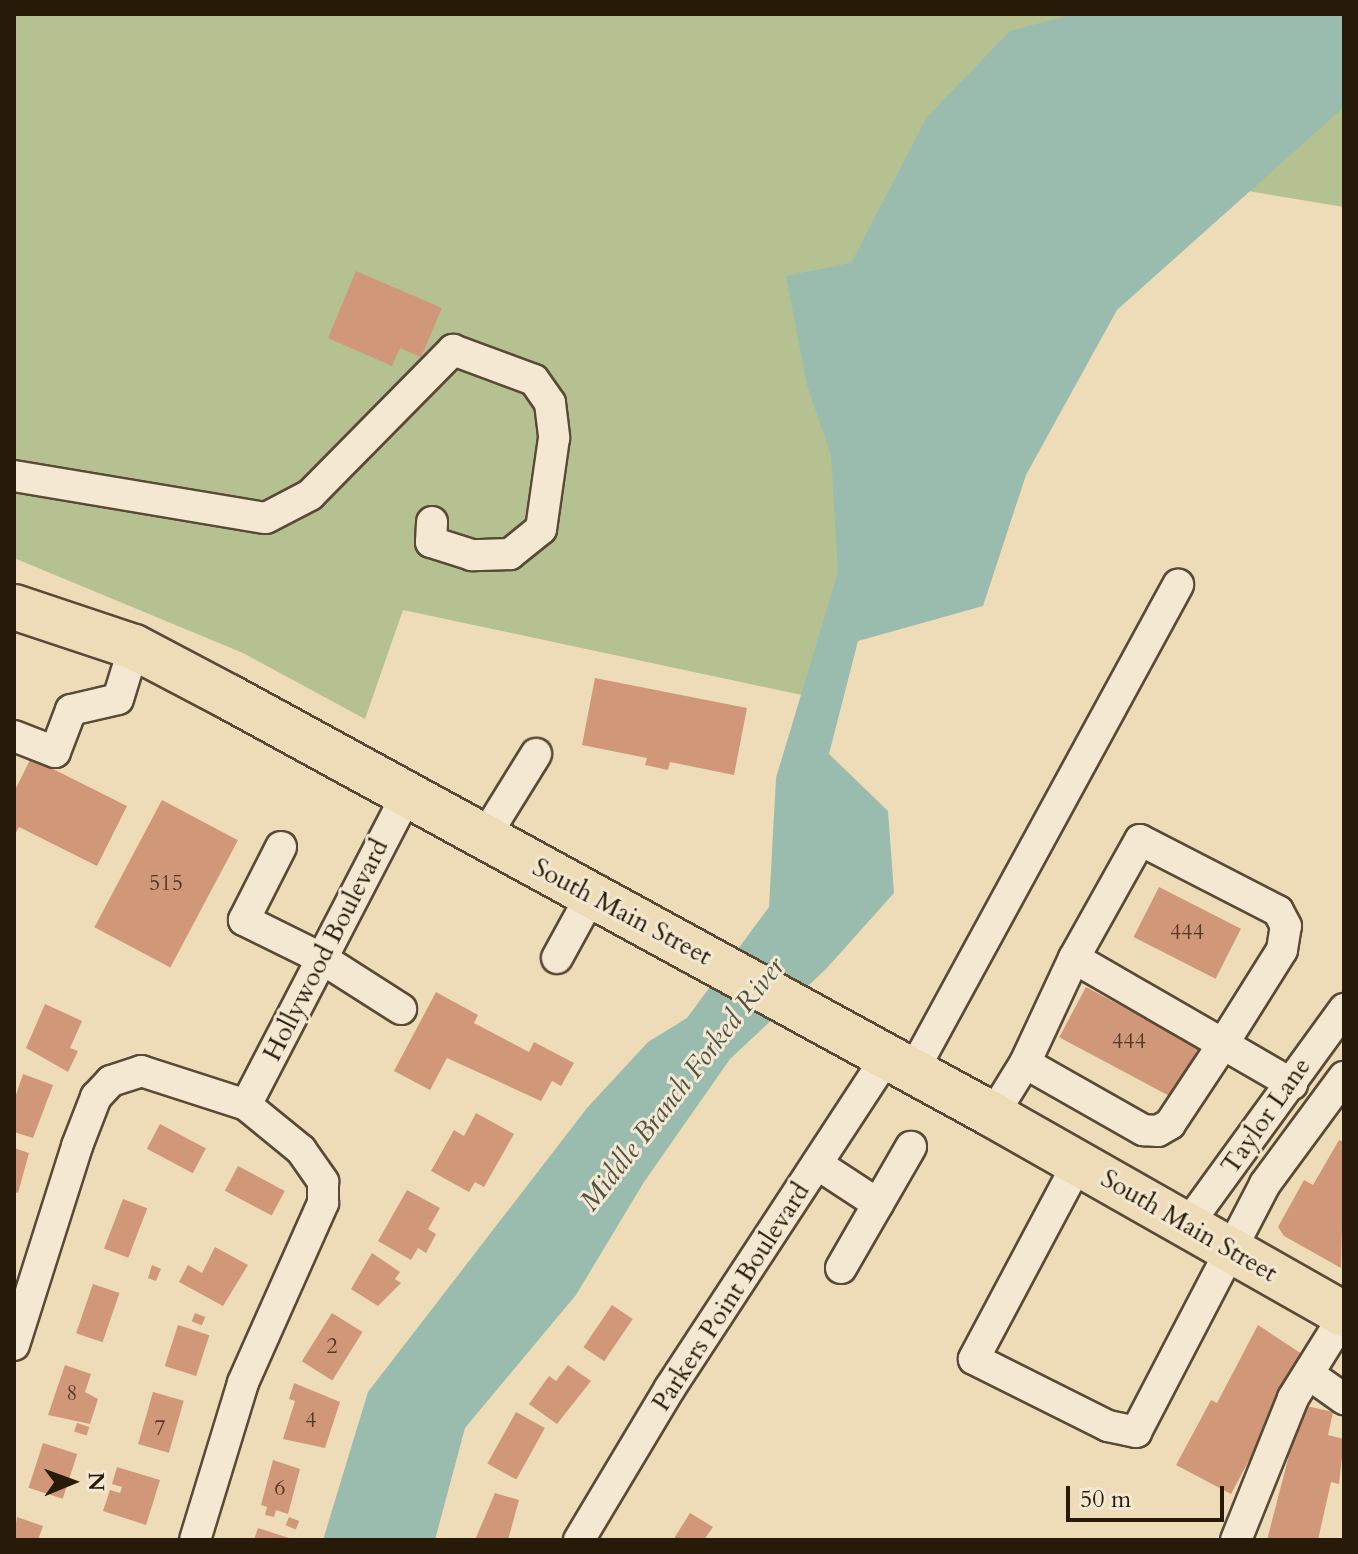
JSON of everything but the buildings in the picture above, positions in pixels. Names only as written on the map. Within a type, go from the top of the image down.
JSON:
[{"type":"highway","name":"South Main Street","points":[[14,607],[134,647],[821,1020],[1188,1224],[1344,1315]]},
{"type":"street","points":[[14,476],[266,518],[310,495],[453,350],[534,380],[550,403],[554,438],[541,529],[510,554],[472,555],[431,542],[432,522]]},
{"type":"street","name":"Parkers Point Boulevard","points":[[579,1540],[670,1388],[817,1164],[900,1064],[1178,585]]},
{"type":"street","points":[[14,736],[55,752],[71,710],[118,699],[134,647]]},
{"type":"street","points":[[484,838],[536,754]]},
{"type":"street","name":"Hollywood Boulevard","points":[[246,1105],[406,796]]},
{"type":"street","points":[[993,1115],[1025,1063],[1074,958],[1140,840],[1278,911],[1286,926],[1282,950],[1170,1124],[1158,1131],[1143,1130],[1025,1063]]},
{"type":"street","points":[[281,847],[244,920],[321,958],[401,1009]]},
{"type":"street","points":[[557,958],[591,896]]},
{"type":"street","points":[[1074,958],[1292,1084]]},
{"type":"street","name":"Taylor Lane","points":[[1188,1224],[1344,1009]]},
{"type":"street","points":[[1315,1046],[1344,1068]]},
{"type":"street","points":[[14,1345],[77,1146],[96,1097],[111,1081],[141,1071],[246,1105],[301,1150],[323,1182],[323,1203],[243,1383],[195,1540]]},
{"type":"street","points":[[1078,1163],[974,1359],[1108,1426],[1136,1432],[1265,1184],[1332,1116],[1344,1077]]},
{"type":"street","points":[[841,1268],[911,1147]]},
{"type":"street","points":[[817,1164],[878,1204]]},
{"type":"street","points":[[1236,1540],[1293,1398],[1310,1375],[1344,1315]]},
{"type":"street","points":[[1310,1375],[1344,1399]]},
{"type":"green space","points":[[14,14],[1344,14],[1344,207],[1039,156],[802,695],[403,610],[365,719],[243,653],[14,558]]},
{"type":"water","name":"Middle Branch Forked River","points":[[1074,14],[1344,14],[1344,107],[1117,310],[1026,475],[983,606],[858,641],[829,754],[888,811],[894,893],[826,969],[730,1059],[644,1182],[576,1295],[465,1428],[435,1540],[323,1540],[368,1392],[587,1108],[648,1042],[687,1018],[769,907],[776,778],[838,572],[831,455],[807,385],[786,276],[851,263],[927,117],[1010,31]]}]
